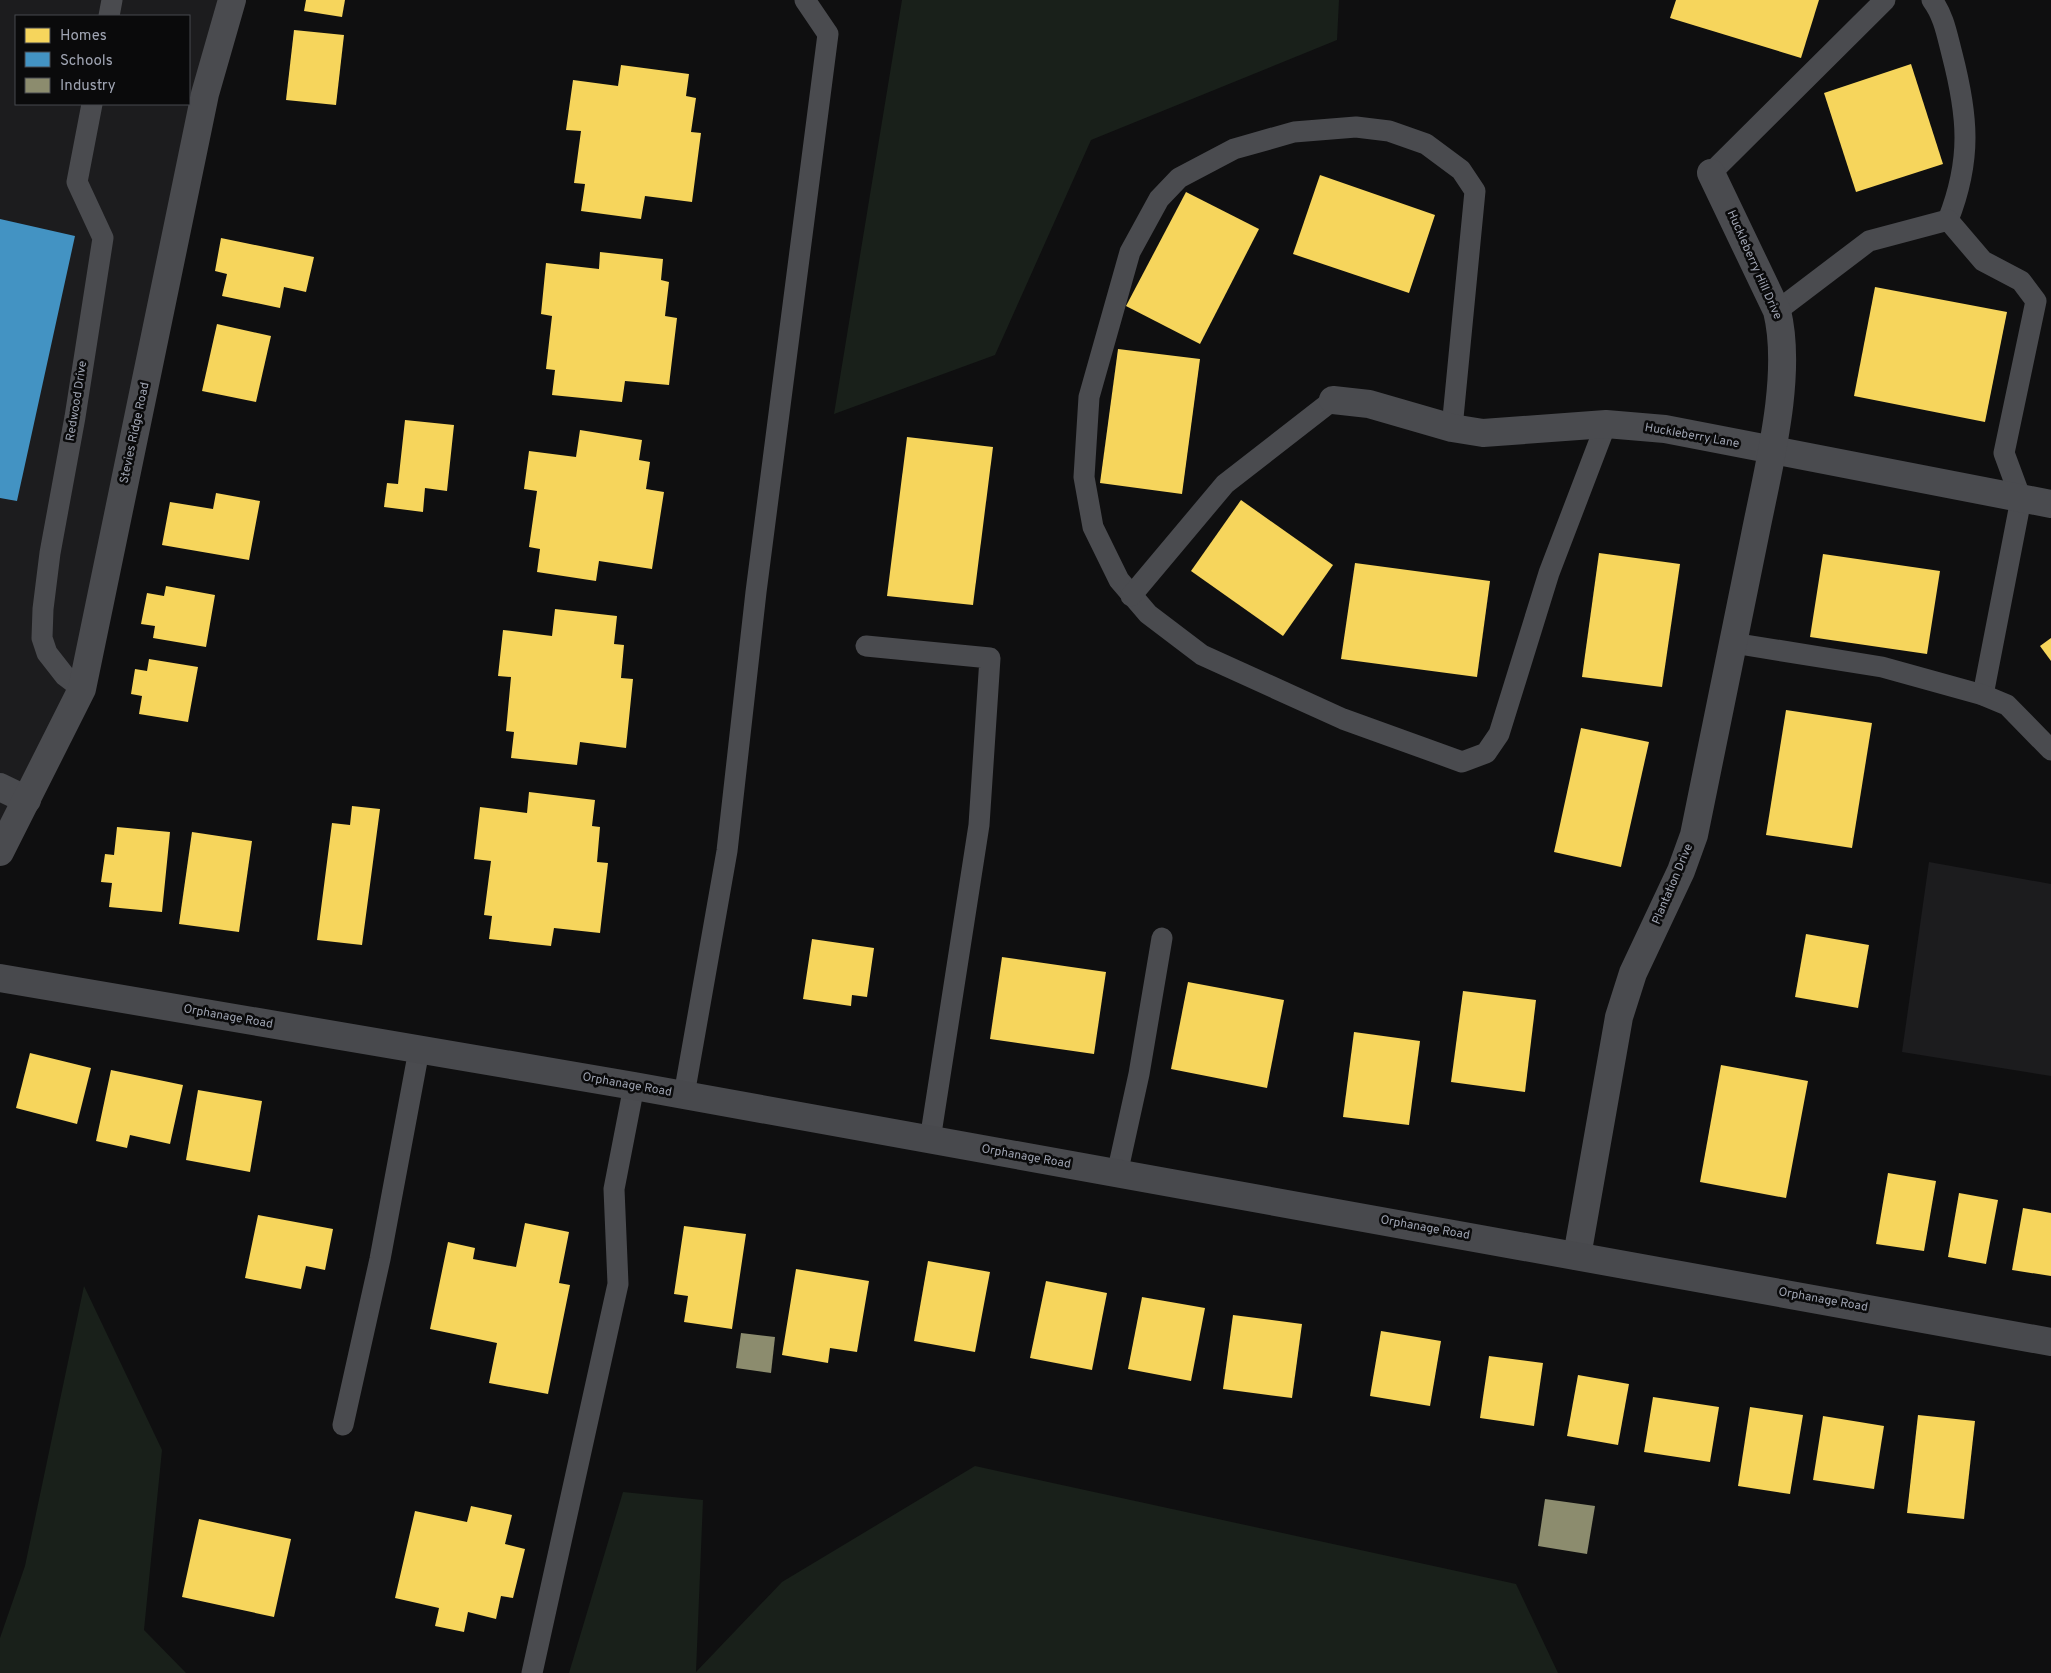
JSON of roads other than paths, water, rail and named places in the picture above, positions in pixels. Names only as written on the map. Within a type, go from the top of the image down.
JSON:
[{"type":"main road","name":"Orphanage Road","points":[[0,978],[634,1086],[2051,1342]]},
{"type":"street","name":"Stevies Ridge Road","points":[[0,852],[82,689],[205,94],[232,0]]},
{"type":"street","name":"Huckleberry Hill Drive","points":[[1711,173],[1778,311],[1782,332],[1783,365],[1772,450]]},
{"type":"street","name":"Huckleberry Lane","points":[[1332,400],[1369,404],[1452,428],[1482,433],[1606,424],[1665,429],[2051,504]]},
{"type":"street","name":"Plantation Drive","points":[[1577,1256],[1619,1017],[1633,973],[1681,871],[1694,835],[1772,450]]},
{"type":"street","points":[[0,787],[27,800]]},
{"type":"lane","points":[[108,15],[112,0]]},
{"type":"lane","points":[[684,1095],[727,851],[756,592],[828,34],[805,0]]},
{"type":"lane","points":[[1711,173],[1885,0]]},
{"type":"lane","points":[[1932,0],[1941,12],[1962,93],[1966,147],[1960,190],[1948,220]]},
{"type":"lane","name":"Redwood Drive","points":[[82,689],[65,676],[47,652],[42,638],[43,608],[50,553],[75,417],[103,238],[77,182],[92,105]]},
{"type":"lane","points":[[1452,428],[1476,191],[1461,170],[1426,144],[1389,131],[1356,127],[1294,132],[1234,149],[1179,178],[1159,199],[1130,252],[1088,397],[1084,477],[1093,527],[1119,580],[1131,596],[1148,614],[1202,655],[1343,719],[1462,762],[1486,753],[1500,734],[1549,573],[1606,424]]},
{"type":"lane","points":[[1948,220],[1983,261],[2021,281],[2044,303],[2004,453],[2021,499],[1983,695]]},
{"type":"lane","points":[[1778,311],[1868,242],[1948,220]]},
{"type":"lane","points":[[1131,596],[1225,484],[1332,400]]},
{"type":"lane","points":[[1733,643],[1882,668],[1983,695],[2007,705],[2051,750]]},
{"type":"lane","points":[[866,646],[990,658],[979,825],[930,1140]]},
{"type":"lane","points":[[1117,1174],[1139,1074],[1162,938]]},
{"type":"lane","points":[[343,1425],[380,1259],[420,1050]]},
{"type":"lane","points":[[532,1673],[618,1284],[614,1189],[634,1086]]}]
